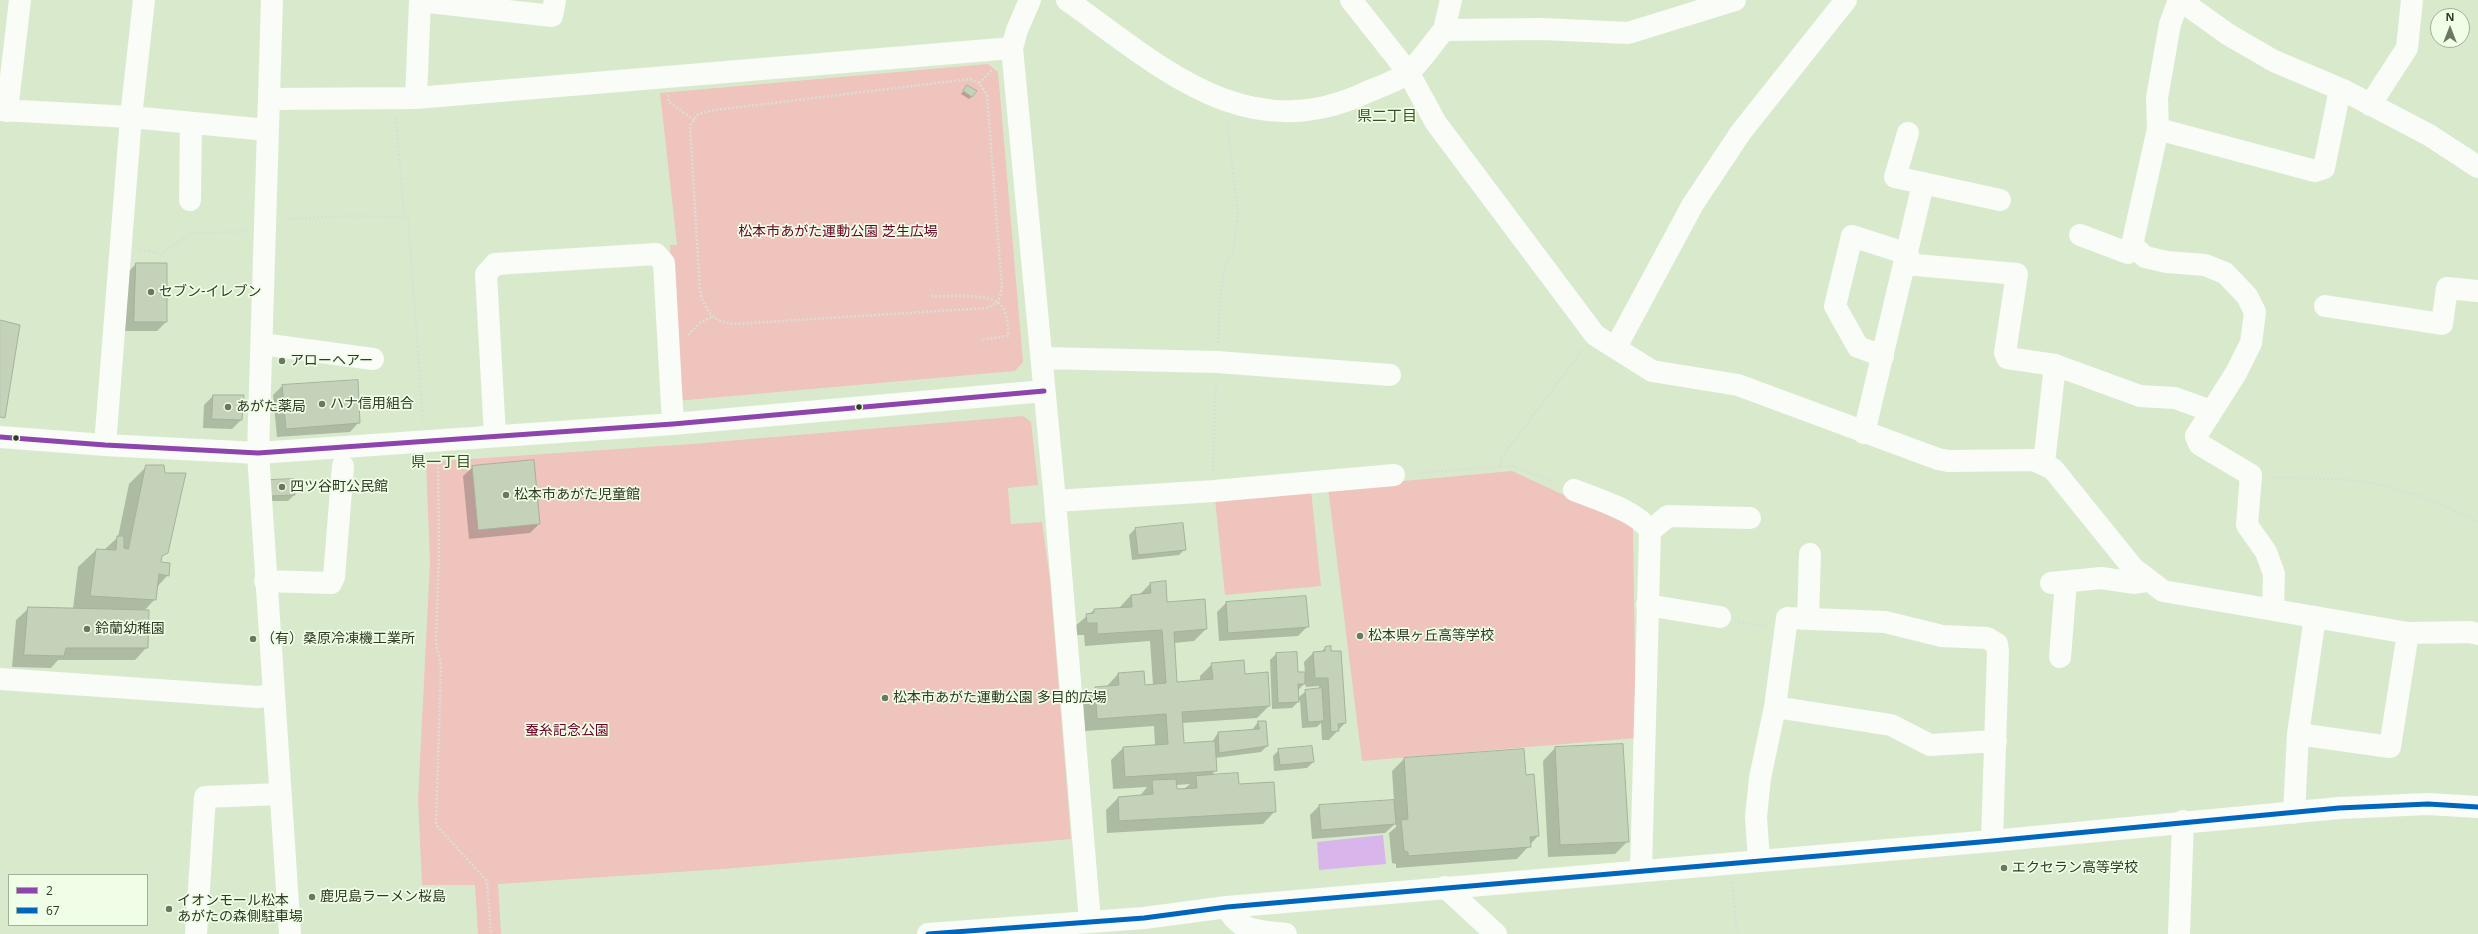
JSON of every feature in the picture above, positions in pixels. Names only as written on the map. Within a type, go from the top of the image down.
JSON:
[{"type":"street","points":[[20,0],[3,110],[131,117],[267,130]]},
{"type":"street","points":[[105,445],[131,117],[144,0]]},
{"type":"street","points":[[272,0],[258,453],[265,581],[290,934]]},
{"type":"street","points":[[416,98],[420,1],[552,16],[555,0]]},
{"type":"street","points":[[1030,0],[1017,30],[1012,48],[1055,501],[1090,921]]},
{"type":"street","points":[[1067,0],[1190,86],[1224,100],[1262,112],[1306,112],[1347,102],[1408,72],[1444,30],[1451,0]]},
{"type":"street","points":[[1351,0],[1408,72],[1436,123],[1594,334],[1616,346],[1652,370],[1738,385],[1864,433],[1948,461],[2034,460],[2044,463],[2053,469],[2133,568],[2163,591],[2408,633],[2470,632],[2478,634]]},
{"type":"street","points":[[1444,30],[1544,29],[1628,33],[1735,0]]},
{"type":"street","points":[[1616,346],[1693,204],[1741,132],[1846,0]]},
{"type":"street","points":[[2080,235],[2128,253],[2132,245],[2158,129],[2157,98],[2170,24],[2179,0],[2228,35],[2274,61],[2345,91],[2429,135],[2478,167]]},
{"type":"street","points":[[2370,105],[2407,48],[2412,0]]},
{"type":"street","points":[[269,99],[416,98],[1012,48]]},
{"type":"street","points":[[2158,129],[2316,170],[2324,168],[2338,100],[2345,91]]},
{"type":"street","points":[[190,200],[191,123]]},
{"type":"street","points":[[1908,133],[1896,177],[2000,200]]},
{"type":"street","points":[[1864,433],[1923,184]]},
{"type":"street","points":[[1883,356],[1858,346],[1835,306],[1852,236],[1906,259],[2017,274],[2005,353],[2008,358],[2055,365],[2140,396],[2175,398],[2211,411]]},
{"type":"street","points":[[2132,245],[2145,257],[2167,262],[2205,265],[2225,273],[2247,296],[2255,312],[2251,343],[2236,373],[2196,436],[2199,444],[2251,475],[2247,525],[2266,552],[2274,574],[2273,609]]},
{"type":"street","points":[[495,436],[486,274],[494,264],[656,254],[664,263],[673,424]]},
{"type":"street","points":[[2325,306],[2442,324],[2447,288],[2478,291]]},
{"type":"street","points":[[262,344],[373,359]]},
{"type":"street","points":[[1042,358],[1217,362],[1390,375]]},
{"type":"street","points":[[2044,463],[2055,365]]},
{"type":"street","points":[[0,437],[105,445],[258,453],[673,424],[1044,391]]},
{"type":"street","points":[[265,581],[331,583],[334,577],[343,466]]},
{"type":"street","points":[[1055,501],[1214,491],[1394,475]]},
{"type":"street","points":[[1574,490],[1630,514],[1645,523],[1650,531],[1641,871]]},
{"type":"street","points":[[1650,531],[1668,516],[1750,518]]},
{"type":"street","points":[[1808,619],[1810,554]]},
{"type":"street","points":[[2060,658],[2058,582],[2101,578],[2135,582],[2148,581]]},
{"type":"street","points":[[1647,605],[1720,617]]},
{"type":"street","points":[[2294,813],[2298,734],[2314,617]]},
{"type":"street","points":[[1759,861],[1756,817],[1760,778],[1775,707],[1787,618],[1885,622],[1942,636],[1993,640],[1998,651],[1992,841]]},
{"type":"street","points":[[2298,734],[2390,746],[2408,633]]},
{"type":"street","points":[[0,679],[258,697],[274,695]]},
{"type":"street","points":[[1775,707],[1891,725],[1930,745],[1996,741]]},
{"type":"street","points":[[196,934],[205,797],[280,794]]},
{"type":"street","points":[[928,934],[1090,921],[1145,926],[1227,907],[1445,887],[1730,864],[2294,813],[2428,804],[2478,807]]},
{"type":"street","points":[[2179,934],[2183,822]]},
{"type":"street","points":[[1445,887],[1496,934]]},
{"type":"street","points":[[1227,907],[1232,917],[1246,929],[1286,934]]},
{"type":"path","points":[[979,83],[996,65]]},
{"type":"path","points":[[970,79],[979,83],[987,95],[1002,289],[998,302],[987,308],[735,324],[718,321],[703,303],[700,291],[690,126],[694,120],[697,115],[715,110],[970,79]]},
{"type":"path","points":[[1214,491],[1220,298],[1225,266],[1233,252],[1238,212],[1232,150],[1224,100]]},
{"type":"path","points":[[669,102],[694,120]]},
{"type":"path","points":[[396,112],[404,217]]},
{"type":"path","points":[[122,245],[160,254],[191,233],[240,232],[265,223],[292,217],[408,218],[424,424]]},
{"type":"path","points":[[931,296],[988,298],[998,302],[1004,310],[1008,336],[980,340]]},
{"type":"path","points":[[687,340],[692,329],[713,316]]},
{"type":"path","points":[[1500,466],[1502,457],[1594,334]]},
{"type":"path","points":[[438,458],[439,552],[436,643],[441,665],[436,825],[487,881],[491,934]]},
{"type":"path","points":[[1394,475],[1512,466],[1574,490]]},
{"type":"path","points":[[2251,475],[2360,482],[2406,491],[2453,509],[2478,522]]},
{"type":"path","points":[[1720,617],[1725,620],[1785,629]]},
{"type":"path","points":[[1730,864],[1737,934]]},
{"type":"green space","name":"松本市あがた運動公園 芝生広場","points":[[988,64],[998,72],[1023,362],[1015,371],[676,401],[670,245],[677,245],[660,93]]},
{"type":"green space","name":"蚕糸記念公園","points":[[1023,416],[1031,422],[1038,485],[1008,488],[1011,524],[1042,522],[1050,579],[1071,839],[723,869],[498,884],[501,934],[478,934],[475,885],[422,885],[418,800],[430,562],[426,462],[691,444]]},
{"type":"green space","points":[[1512,471],[1633,527],[1636,738],[1362,761],[1328,488]]},
{"type":"green space","points":[[1311,490],[1321,586],[1225,595],[1215,499]]},
{"type":"shaded area","points":[[1383,835],[1386,864],[1319,870],[1317,842]]},
{"type":"building","points":[[967,85],[977,91],[972,97],[963,91]]},
{"type":"building","name":"セブン-イレブン","points":[[136,263],[167,263],[167,322],[134,322]]},
{"type":"building","points":[[0,320],[20,325],[5,418],[0,417]]},
{"type":"building","name":"ハナ信用組合","points":[[358,380],[360,423],[286,429],[282,385]]},
{"type":"building","name":"あがた薬局","points":[[213,395],[244,395],[242,420],[212,419]]},
{"type":"building","name":"松本市あがた児童館","points":[[534,460],[540,524],[478,530],[472,466]]},
{"type":"building","points":[[146,465],[164,465],[165,473],[186,473],[168,553],[162,556],[161,562],[170,563],[169,576],[159,574],[156,600],[90,596],[96,549],[116,550],[117,536],[124,536],[124,548],[128,549]]},
{"type":"building","name":"四ツ谷町公民館","points":[[294,479],[295,495],[270,496],[270,480]]},
{"type":"building","points":[[1183,523],[1186,550],[1138,555],[1135,528]]},
{"type":"building","points":[[1166,581],[1167,602],[1205,599],[1207,629],[1174,632],[1177,682],[1213,679],[1211,663],[1244,660],[1245,674],[1268,672],[1270,706],[1182,712],[1184,743],[1215,741],[1217,771],[1125,777],[1123,747],[1168,744],[1166,714],[1097,719],[1095,687],[1119,685],[1118,673],[1144,671],[1145,685],[1166,683],[1162,630],[1097,634],[1097,623],[1087,623],[1086,614],[1094,613],[1094,609],[1132,607],[1131,595],[1151,593],[1150,583]]},
{"type":"building","points":[[1306,596],[1309,627],[1228,633],[1226,602]]},
{"type":"building","name":"鈴蘭幼稚園","points":[[28,607],[149,610],[148,648],[66,648],[64,656],[24,655]]},
{"type":"building","points":[[1331,646],[1331,651],[1341,651],[1346,723],[1338,724],[1339,731],[1331,732],[1328,678],[1315,678],[1313,652],[1325,651],[1325,647]]},
{"type":"building","points":[[1297,652],[1298,672],[1305,672],[1305,684],[1298,684],[1299,702],[1278,703],[1276,653]]},
{"type":"building","points":[[1322,688],[1324,721],[1308,722],[1305,690]]},
{"type":"building","points":[[1258,721],[1266,721],[1268,746],[1219,753],[1218,732],[1259,729]]},
{"type":"building","points":[[1623,744],[1629,842],[1560,845],[1555,747]]},
{"type":"building","points":[[1312,746],[1314,762],[1280,765],[1278,749]]},
{"type":"building","points":[[1524,749],[1526,775],[1534,774],[1539,836],[1530,837],[1531,847],[1408,856],[1408,852],[1404,851],[1401,820],[1408,819],[1404,758]]},
{"type":"building","points":[[1238,773],[1239,784],[1274,782],[1276,812],[1119,821],[1118,797],[1153,794],[1152,780],[1176,779],[1177,789],[1197,788],[1196,776]]},
{"type":"building","points":[[1394,800],[1396,824],[1321,830],[1319,805]]},
{"type":"transit line","name":"2","points":[[0,437],[105,445],[258,453],[673,424],[1044,391]]},
{"type":"transit line","name":"67","points":[[928,934],[1144,918],[1227,907],[1992,841],[2339,808],[2428,804],[2478,807]]},
{"type":"place","name":"セブン-イレブン","points":[[151,292]]},
{"type":"place","name":"アローヘアー","points":[[282,361]]},
{"type":"place","name":"ハナ信用組合","points":[[322,404]]},
{"type":"place","name":"あがた薬局","points":[[228,407]]},
{"type":"place","name":"四ツ谷町公民館","points":[[282,487]]},
{"type":"place","name":"松本市あがた児童館","points":[[506,495]]},
{"type":"place","name":"鈴蘭幼稚園","points":[[87,629]]},
{"type":"place","name":"松本県ヶ丘高等学校","points":[[1360,636]]},
{"type":"place","name":"（有）桑原冷凍機工業所","points":[[253,639]]},
{"type":"place","name":"松本市あがた運動公園 多目的広場","points":[[885,698]]},
{"type":"place","name":"エクセラン高等学校","points":[[2004,868]]},
{"type":"place","name":"鹿児島ラーメン桜島","points":[[312,897]]},
{"type":"place","name":"イオンモール松本 あがたの森側駐車場","points":[[169,909]]},
{"type":"district","name":"県二丁目","points":[[1387,117]]},
{"type":"district","name":"県一丁目","points":[[441,463]]}]
